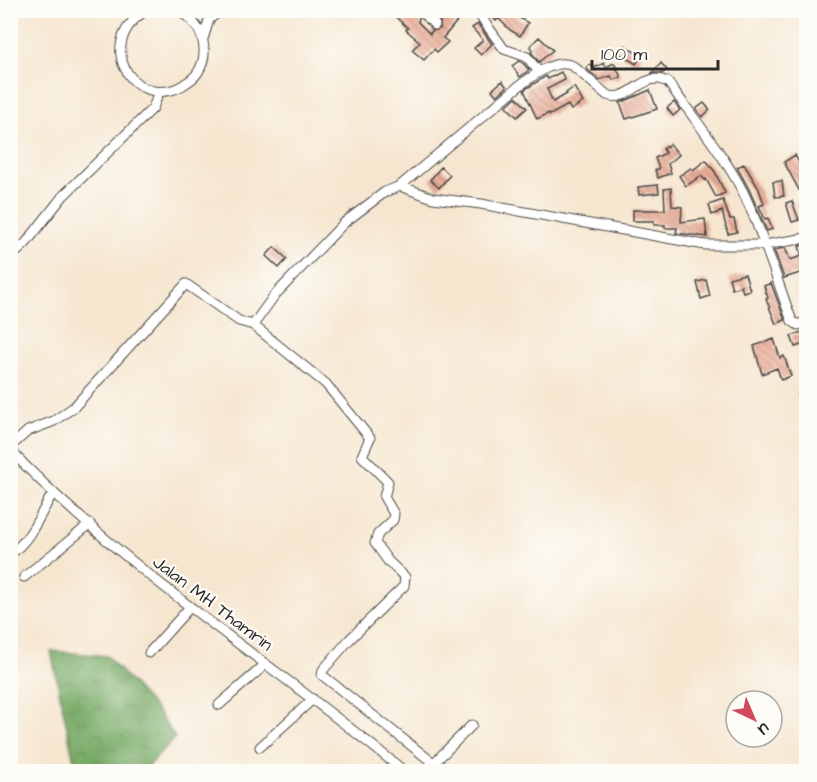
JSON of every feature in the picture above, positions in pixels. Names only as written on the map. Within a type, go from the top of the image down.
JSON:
[{"type":"street","points":[[147,10],[133,20],[123,33],[120,50],[123,66],[131,79],[144,88],[159,92],[178,89],[192,80],[202,65],[203,39],[195,22],[179,11]]},
{"type":"street","points":[[203,39],[209,20],[220,10]]},
{"type":"street","points":[[428,10],[426,16],[435,25]]},
{"type":"street","points":[[476,10],[504,49],[527,57],[539,72]]},
{"type":"street","points":[[253,325],[274,296],[345,222],[385,192],[400,186],[494,106],[539,72],[560,63],[568,63],[614,98],[650,81],[658,79],[668,82],[718,152],[742,191],[765,245],[792,321],[798,324],[807,321]]},
{"type":"street","points":[[10,258],[26,243],[63,196],[153,108],[159,92]]},
{"type":"street","points":[[400,186],[433,198],[481,204],[705,245],[765,245],[807,238]]},
{"type":"street","points":[[10,448],[28,431],[54,420],[74,406],[186,284],[239,321],[253,325],[326,384],[370,438],[362,456],[388,482],[384,497],[394,514],[393,520],[378,534],[375,543],[388,561],[405,577],[406,582],[349,640],[323,670],[322,675],[432,762]]},
{"type":"street","name":"Jalan MH Thamrin","points":[[10,448],[53,493],[148,576],[405,771]]},
{"type":"street","points":[[10,554],[35,527],[39,515],[53,493]]},
{"type":"street","points":[[24,577],[90,524]]},
{"type":"street","points":[[149,653],[190,607]]},
{"type":"street","points":[[219,705],[266,664]]},
{"type":"street","points":[[260,747],[313,699]]},
{"type":"street","points":[[425,771],[472,725]]},
{"type":"green space","points":[[51,651],[107,656],[156,710],[175,737],[144,771],[76,771]]},
{"type":"building","points":[[388,10],[421,10],[418,22],[430,34],[440,29],[440,21],[447,13],[459,10],[463,14],[443,38],[448,42],[437,52],[434,49],[424,60],[412,50],[420,42]]},
{"type":"building","points":[[486,10],[506,10],[528,23],[520,36],[498,18],[496,21]]},
{"type":"building","points":[[478,24],[492,44],[481,55],[474,48],[483,40],[472,28]]},
{"type":"building","points":[[539,37],[553,50],[539,62],[531,52],[533,50],[530,46]]},
{"type":"building","points":[[624,45],[641,56],[636,64],[618,53]]},
{"type":"building","points":[[519,61],[529,70],[520,77],[512,66]]},
{"type":"building","points":[[604,63],[606,67],[614,63],[621,77],[613,80],[611,76],[599,80],[586,68],[590,64],[594,68]]},
{"type":"building","points":[[661,63],[667,70],[663,73],[652,73]]},
{"type":"building","points":[[561,72],[565,80],[547,89],[553,102],[574,87],[583,102],[571,110],[568,105],[537,119],[524,90],[546,76],[548,79]]},
{"type":"building","points":[[502,81],[507,87],[497,96],[492,90]]},
{"type":"building","points":[[650,90],[657,109],[626,119],[620,103]]},
{"type":"building","points":[[516,97],[527,108],[517,117],[506,106]]},
{"type":"building","points":[[674,102],[680,110],[673,116],[667,108]]},
{"type":"building","points":[[704,103],[710,110],[702,117],[696,109]]},
{"type":"building","points":[[670,144],[679,155],[668,164],[671,173],[658,178],[655,170],[659,169],[655,158],[666,153],[663,149]]},
{"type":"building","points":[[795,155],[800,165],[804,163],[807,168],[807,187],[799,190],[784,162]]},
{"type":"building","points":[[706,160],[715,172],[725,193],[716,197],[706,179],[701,176],[686,186],[679,176],[691,168],[693,170]]},
{"type":"building","points":[[744,164],[759,189],[764,204],[759,206],[765,219],[768,218],[772,229],[767,231],[737,167]]},
{"type":"building","points":[[441,167],[450,175],[439,188],[430,180]]},
{"type":"building","points":[[782,181],[784,196],[775,197],[773,182]]},
{"type":"building","points":[[658,185],[659,193],[639,195],[638,187]]},
{"type":"building","points":[[671,188],[672,206],[682,207],[681,222],[705,219],[707,237],[676,233],[677,228],[654,225],[654,221],[633,221],[633,210],[665,210],[664,189]]},
{"type":"building","points":[[723,200],[730,219],[734,219],[737,232],[728,234],[722,211],[712,215],[709,205]]},
{"type":"building","points":[[792,201],[799,220],[792,222],[786,203]]},
{"type":"building","points":[[807,245],[807,271],[784,278],[774,250],[785,248],[790,260],[802,256],[799,246]]},
{"type":"building","points":[[274,247],[287,259],[279,268],[266,256]]},
{"type":"building","points":[[745,274],[750,290],[743,292],[741,286],[732,289],[729,278]]},
{"type":"building","points":[[706,280],[710,296],[701,299],[697,282]]},
{"type":"building","points":[[771,283],[785,320],[776,324],[766,299],[768,298],[764,286]]},
{"type":"building","points":[[807,330],[807,343],[795,347],[791,336]]},
{"type":"building","points":[[774,339],[780,358],[784,356],[791,376],[781,380],[777,368],[762,374],[754,346]]},
{"type":"building","points":[[807,386],[807,403],[798,394]]}]
